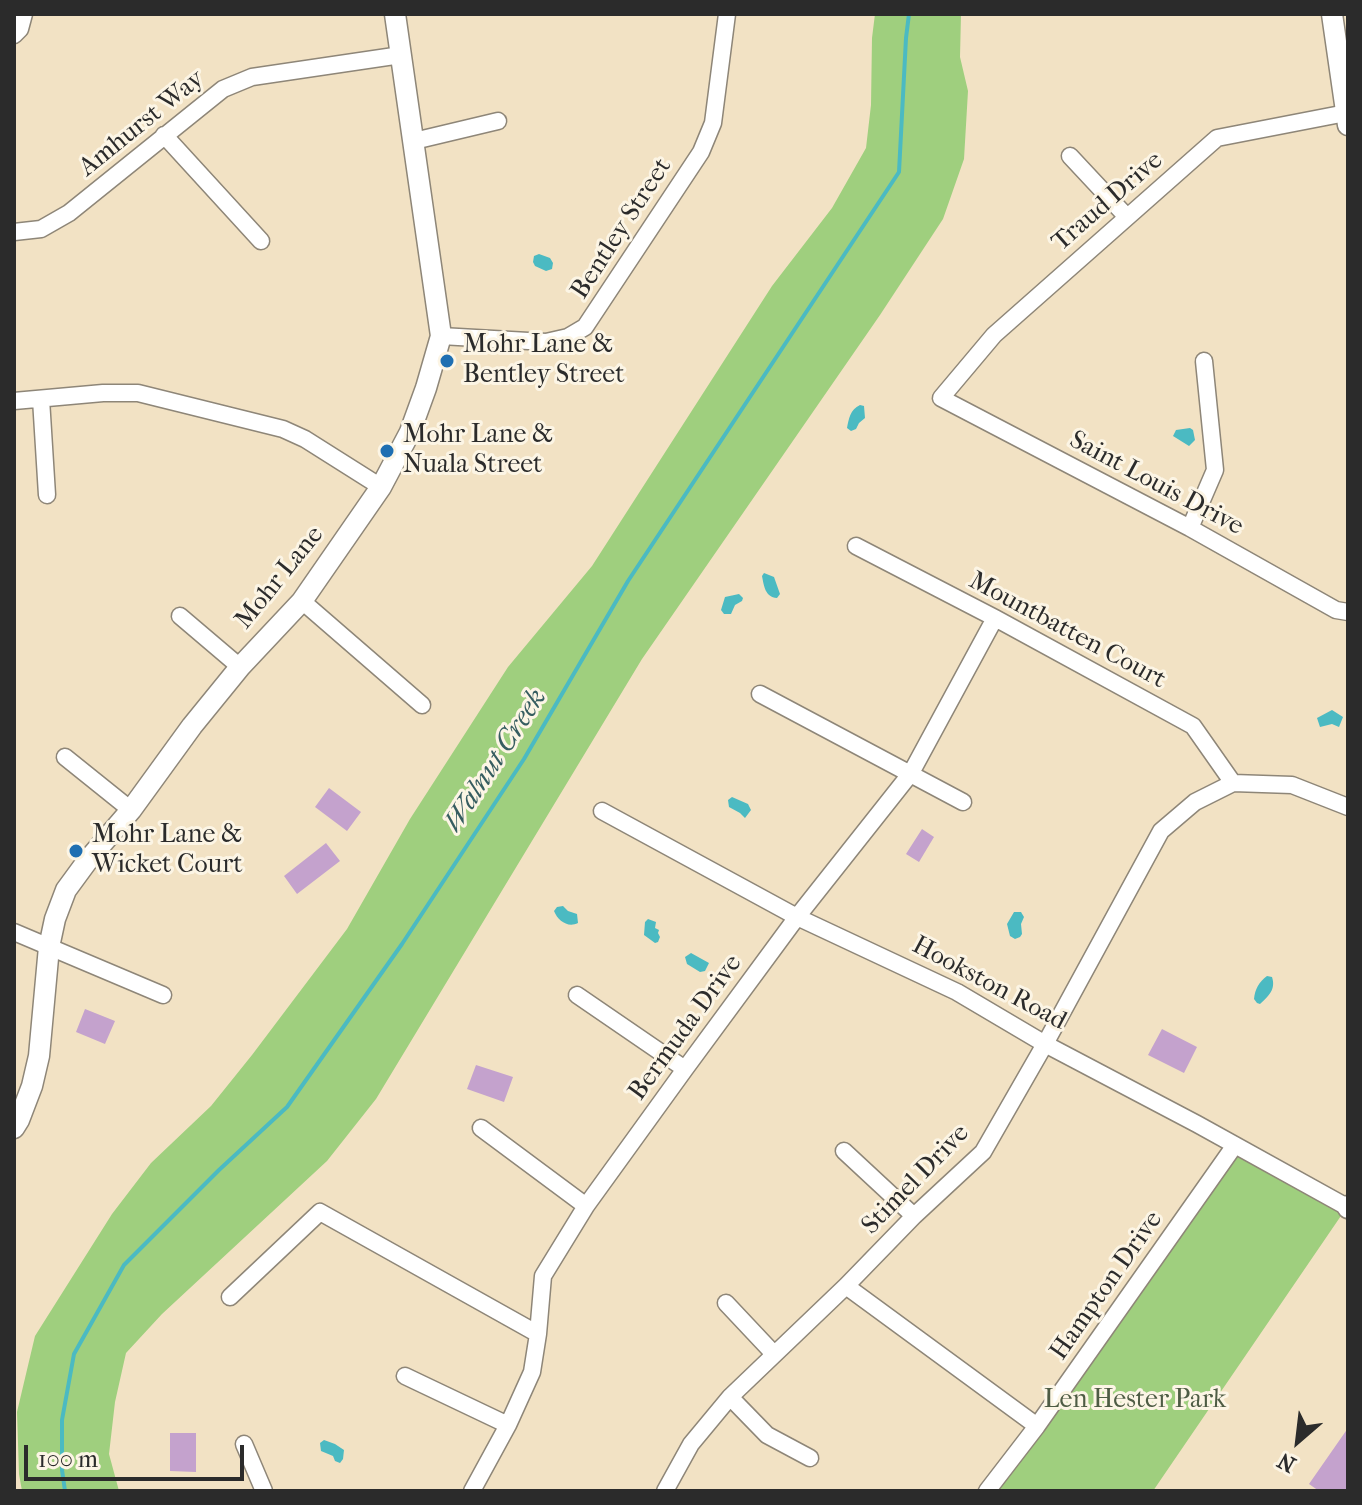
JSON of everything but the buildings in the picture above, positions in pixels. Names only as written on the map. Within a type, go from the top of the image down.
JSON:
[{"type":"street","points":[[14,35],[20,29],[24,14]]},
{"type":"street","name":"Mohr Lane","points":[[16,1122],[32,1086],[39,1056],[49,947],[66,890],[240,667],[302,601],[381,487],[410,432],[426,388],[441,336],[395,14]]},
{"type":"street","name":"Bentley Street","points":[[441,336],[546,342],[568,337],[585,327],[701,152],[713,123],[727,14]]},
{"type":"street","points":[[1332,14],[1347,119]]},
{"type":"street","name":"Amhurst Way","points":[[14,232],[41,229],[69,213],[223,89],[252,77],[401,55]]},
{"type":"street","name":"Traud Drive","points":[[941,398],[994,335],[1217,138],[1347,119]]},
{"type":"street","points":[[414,141],[498,121]]},
{"type":"street","points":[[164,135],[261,241]]},
{"type":"street","points":[[1070,156],[1127,217]]},
{"type":"street","points":[[1190,528],[1215,470],[1204,361]]},
{"type":"street","points":[[14,401],[138,393],[283,429],[305,439],[381,487]]},
{"type":"street","name":"Saint Louis Drive","points":[[941,398],[1190,528],[1336,610],[1348,612]]},
{"type":"street","points":[[41,399],[47,495]]},
{"type":"street","name":"Mountbatten Court","points":[[856,546],[1193,726],[1233,783]]},
{"type":"street","points":[[302,601],[422,705]]},
{"type":"street","points":[[180,616],[240,667]]},
{"type":"street","name":"Bermuda Drive","points":[[472,1491],[508,1425],[532,1372],[543,1276],[586,1206],[685,1069],[797,917],[911,773],[995,618]]},
{"type":"street","points":[[760,694],[963,802]]},
{"type":"street","points":[[65,757],[131,810]]},
{"type":"street","name":"Stimel Drive","points":[[665,1491],[691,1444],[730,1397],[983,1152],[1161,831],[1195,802],[1233,783],[1292,785],[1348,807]]},
{"type":"street","name":"Hookston Road","points":[[602,811],[797,917],[957,992],[1045,1044],[1348,1207]]},
{"type":"street","points":[[14,932],[163,995]]},
{"type":"street","points":[[577,995],[685,1069]]},
{"type":"street","points":[[481,1128],[586,1206]]},
{"type":"street","name":"Hampton Drive","points":[[987,1491],[1037,1426],[1235,1145]]},
{"type":"street","points":[[844,1151],[914,1216]]},
{"type":"street","points":[[230,1297],[320,1212],[538,1334]]},
{"type":"street","points":[[846,1286],[1037,1426]]},
{"type":"street","points":[[726,1303],[774,1354]]},
{"type":"street","points":[[405,1376],[508,1425]]},
{"type":"street","points":[[730,1397],[767,1435],[810,1458]]},
{"type":"street","points":[[244,1444],[264,1491]]},
{"type":"green space","points":[[875,14],[961,14],[960,57],[968,91],[964,159],[943,219],[642,659],[376,1099],[327,1161],[162,1314],[126,1353],[115,1402],[109,1454],[119,1491],[22,1491],[17,1412],[35,1336],[112,1214],[151,1163],[211,1106],[347,929],[410,819],[508,667],[592,566],[772,286],[832,208],[866,148]]},
{"type":"green space","name":"Len Hester Park","points":[[1235,1145],[1347,1207],[1153,1491],[987,1491]]},
{"type":"water","points":[[539,254],[550,258],[552,269],[546,271],[535,266],[534,256]]},
{"type":"water","points":[[860,405],[864,406],[865,418],[851,431],[847,428],[849,418]]},
{"type":"water","points":[[1190,428],[1195,440],[1189,446],[1173,436],[1176,430]]},
{"type":"water","points":[[764,573],[774,577],[780,594],[777,598],[770,596],[766,590]]},
{"type":"water","points":[[739,594],[742,601],[735,605],[731,614],[724,614],[721,610],[725,597]]},
{"type":"water","points":[[1332,710],[1343,717],[1339,727],[1332,724],[1320,727],[1317,718]]},
{"type":"water","points":[[732,797],[748,804],[751,810],[745,818],[729,807],[728,800]]},
{"type":"water","points":[[563,906],[577,914],[578,923],[567,924],[558,918],[554,911]]},
{"type":"water","points":[[1014,912],[1021,912],[1024,917],[1022,934],[1015,939],[1010,936],[1007,924]]},
{"type":"water","points":[[648,919],[656,922],[655,928],[659,930],[660,937],[658,942],[644,935]]},
{"type":"water","points":[[691,953],[709,963],[705,971],[700,972],[687,964],[685,957]]},
{"type":"water","points":[[1267,976],[1272,977],[1272,989],[1260,1004],[1254,999],[1255,992]]},
{"type":"water","points":[[324,1440],[344,1450],[340,1463],[321,1451],[320,1443]]},
{"type":"waterway","name":"Walnut Creek","points":[[65,1491],[62,1420],[74,1354],[124,1265],[287,1107],[402,944],[524,759],[628,581],[899,172],[909,14]]},
{"type":"place","name":"Mohr Lane & Bentley Street","points":[[447,361]]},
{"type":"place","name":"Mohr Lane & Nuala Street","points":[[387,451]]},
{"type":"place","name":"Mohr Lane & Wicket Court","points":[[76,851]]}]
